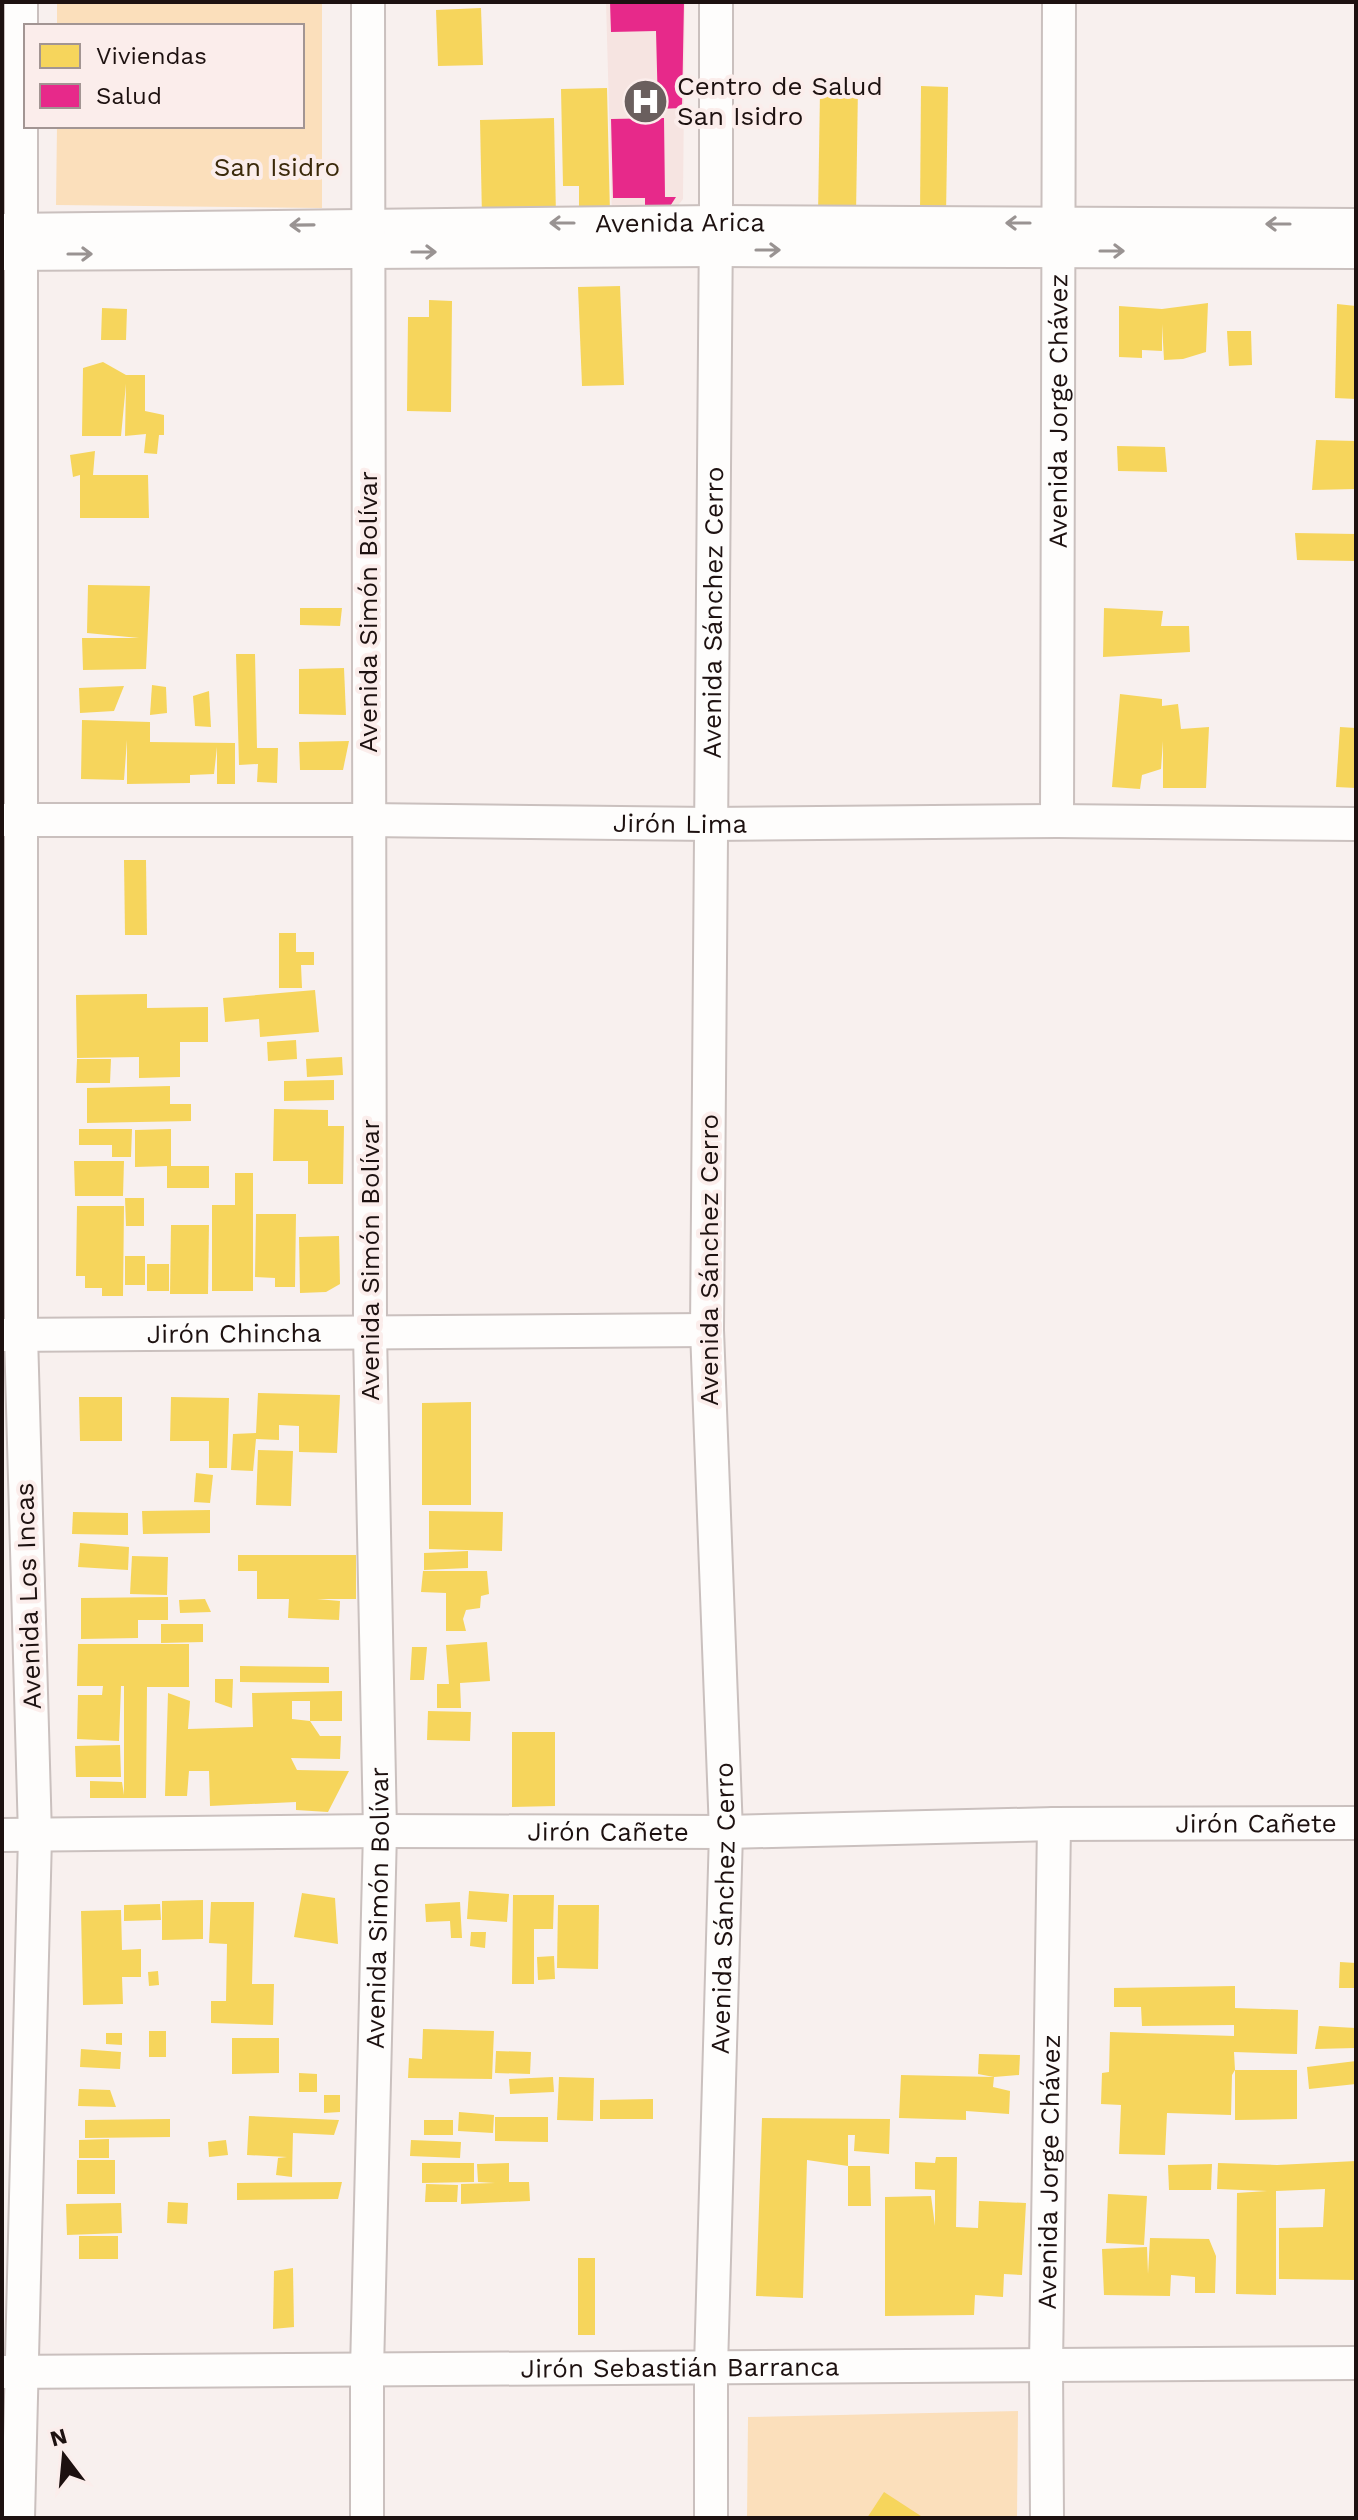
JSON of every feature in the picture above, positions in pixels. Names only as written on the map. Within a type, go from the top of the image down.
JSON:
[{"type":"street","name":"Avenida Los Incas","points":[[18,2518],[12,2372],[35,1836],[11,1335],[12,242],[21,2]]},
{"type":"street","name":"Avenida Simón Bolívar","points":[[367,2518],[367,2370],[380,1831],[370,1333],[368,2]]},
{"type":"street","name":"Avenida Sánchez Cerro","points":[[711,2518],[711,2367],[726,1832],[707,1330],[716,2]]},
{"type":"street","name":"Avenida Jorge Chávez","points":[[1057,821],[1059,2]]},
{"type":"street","name":"Avenida Arica","points":[[12,242],[1059,236],[1356,225]]},
{"type":"street","name":"Avenida Arica","points":[[1059,236],[1356,252]]},
{"type":"street","name":"Jirón Lima","points":[[12,820],[1356,824]]},
{"type":"street","name":"Jirón Chincha","points":[[11,1335],[707,1330]]},
{"type":"street","name":"Jirón Cañete","points":[[2,1835],[380,1831],[726,1832],[1054,1824],[1356,1823]]},
{"type":"street","name":"Avenida Jorge Chávez","points":[[1047,2518],[1046,2365],[1054,1824]]},
{"type":"street","name":"Jirón Sebastián Barranca","points":[[12,2372],[1356,2363]]},
{"type":"shaded area","name":"Centro de Salud San Isidro","points":[[606,2],[685,2],[683,199],[669,217],[612,218]]},
{"type":"green space","name":"San Isidro","points":[[57,2],[322,2],[322,208],[56,205],[57,128],[304,128],[304,24],[57,24]]},
{"type":"green space","points":[[1018,2411],[1017,2518],[747,2518],[748,2417]]},
{"type":"building: Viviendas","points":[[481,8],[483,65],[438,66],[436,10]]},
{"type":"building: Viviendas","points":[[921,86],[948,87],[946,216],[920,215]]},
{"type":"building: Viviendas","points":[[858,87],[856,214],[818,215],[820,91]]},
{"type":"building: Viviendas","points":[[607,88],[610,214],[579,214],[579,186],[563,186],[561,89]]},
{"type":"building: Viviendas","points":[[554,118],[556,216],[482,218],[480,120]]},
{"type":"building: Viviendas","points":[[620,286],[624,385],[582,386],[578,287]]},
{"type":"building: Viviendas","points":[[429,300],[452,301],[451,412],[407,411],[408,317],[429,317]]},
{"type":"building: Viviendas","points":[[1208,303],[1206,352],[1183,359],[1164,360],[1162,324],[1162,351],[1142,350],[1142,358],[1119,357],[1119,306],[1162,309]]},
{"type":"building: Viviendas","points":[[1337,304],[1356,306],[1356,399],[1335,398]]},
{"type":"building: Viviendas","points":[[102,308],[127,309],[126,340],[101,340]]},
{"type":"building: Viviendas","points":[[1227,331],[1251,331],[1252,365],[1229,366]]},
{"type":"building: Viviendas","points":[[103,362],[126,375],[145,375],[145,411],[164,415],[164,435],[159,435],[157,454],[144,453],[146,434],[125,436],[126,384],[121,436],[82,436],[83,368]]},
{"type":"building: Viviendas","points":[[1316,440],[1356,441],[1356,489],[1312,490]]},
{"type":"building: Viviendas","points":[[1117,446],[1165,447],[1167,472],[1118,471]]},
{"type":"building: Viviendas","points":[[95,451],[93,475],[148,475],[149,518],[80,518],[80,475],[73,477],[70,455]]},
{"type":"building: Viviendas","points":[[1295,533],[1356,534],[1356,561],[1297,560]]},
{"type":"building: Viviendas","points":[[88,585],[150,586],[146,669],[83,670],[82,638],[139,638],[87,633]]},
{"type":"building: Viviendas","points":[[300,608],[342,608],[340,626],[300,625]]},
{"type":"building: Viviendas","points":[[1104,608],[1163,611],[1161,626],[1189,626],[1190,652],[1103,657]]},
{"type":"building: Viviendas","points":[[236,654],[255,654],[257,748],[278,748],[277,783],[257,782],[258,764],[239,765]]},
{"type":"building: Viviendas","points":[[344,668],[346,715],[299,714],[299,669]]},
{"type":"building: Viviendas","points":[[152,685],[166,687],[167,713],[150,715]]},
{"type":"building: Viviendas","points":[[124,686],[114,711],[80,713],[79,688]]},
{"type":"building: Viviendas","points":[[209,691],[211,727],[195,726],[193,696]]},
{"type":"building: Viviendas","points":[[1120,694],[1162,699],[1162,706],[1178,704],[1181,729],[1209,727],[1206,788],[1163,788],[1163,741],[1161,769],[1142,775],[1140,789],[1112,787]]},
{"type":"building: Viviendas","points":[[82,720],[150,722],[150,742],[235,743],[235,784],[217,784],[217,747],[214,774],[190,775],[190,783],[127,784],[127,740],[124,780],[81,779]]},
{"type":"building: Viviendas","points":[[1340,727],[1356,728],[1356,788],[1336,787]]},
{"type":"building: Viviendas","points":[[349,741],[343,770],[300,770],[299,742]]},
{"type":"building: Viviendas","points":[[124,860],[146,860],[147,935],[125,935]]},
{"type":"building: Viviendas","points":[[279,933],[296,933],[296,952],[314,952],[314,965],[301,965],[302,988],[279,988]]},
{"type":"building: Viviendas","points":[[315,990],[319,1032],[260,1037],[259,1019],[225,1022],[223,998]]},
{"type":"building: Viviendas","points":[[147,994],[147,1008],[208,1007],[208,1042],[180,1042],[180,1077],[139,1078],[139,1057],[77,1058],[76,995]]},
{"type":"building: Viviendas","points":[[296,1040],[297,1059],[268,1061],[267,1042]]},
{"type":"building: Viviendas","points":[[342,1057],[343,1075],[307,1077],[306,1059]]},
{"type":"building: Viviendas","points":[[77,1059],[111,1059],[110,1083],[76,1083]]},
{"type":"building: Viviendas","points":[[334,1080],[334,1100],[284,1101],[284,1081]]},
{"type":"building: Viviendas","points":[[170,1086],[170,1104],[191,1104],[191,1121],[87,1123],[87,1088]]},
{"type":"building: Viviendas","points":[[274,1109],[328,1110],[328,1126],[344,1126],[343,1184],[308,1184],[308,1161],[273,1161]]},
{"type":"building: Viviendas","points":[[79,1129],[132,1129],[131,1157],[112,1157],[112,1145],[79,1145]]},
{"type":"building: Viviendas","points":[[171,1129],[171,1166],[209,1166],[209,1188],[167,1188],[167,1166],[135,1167],[135,1130]]},
{"type":"building: Viviendas","points":[[74,1161],[124,1161],[123,1196],[75,1196]]},
{"type":"building: Viviendas","points":[[235,1173],[253,1173],[253,1291],[212,1291],[212,1205],[235,1205]]},
{"type":"building: Viviendas","points":[[125,1198],[144,1198],[144,1226],[126,1226]]},
{"type":"building: Viviendas","points":[[77,1206],[124,1206],[123,1296],[102,1296],[102,1288],[85,1288],[85,1276],[76,1276]]},
{"type":"building: Viviendas","points":[[256,1214],[296,1214],[295,1287],[275,1287],[275,1278],[255,1277]]},
{"type":"building: Viviendas","points":[[171,1225],[209,1225],[208,1294],[170,1294]]},
{"type":"building: Viviendas","points":[[339,1236],[340,1284],[326,1292],[300,1293],[299,1237]]},
{"type":"building: Viviendas","points":[[125,1256],[145,1256],[145,1285],[125,1285]]},
{"type":"building: Viviendas","points":[[147,1264],[169,1264],[169,1291],[147,1291]]},
{"type":"building: Viviendas","points":[[258,1393],[340,1395],[337,1453],[299,1452],[299,1426],[279,1425],[279,1440],[256,1439],[253,1471],[231,1470],[233,1434],[256,1433]]},
{"type":"building: Viviendas","points":[[79,1397],[122,1397],[122,1441],[80,1441]]},
{"type":"building: Viviendas","points":[[171,1397],[229,1398],[227,1468],[209,1468],[209,1441],[170,1441]]},
{"type":"building: Viviendas","points":[[471,1402],[471,1505],[422,1505],[422,1403]]},
{"type":"building: Viviendas","points":[[258,1450],[293,1451],[291,1506],[256,1505]]},
{"type":"building: Viviendas","points":[[196,1473],[213,1475],[210,1503],[194,1502]]},
{"type":"building: Viviendas","points":[[210,1510],[210,1533],[143,1534],[142,1511]]},
{"type":"building: Viviendas","points":[[429,1511],[503,1512],[502,1551],[429,1549]]},
{"type":"building: Viviendas","points":[[73,1512],[128,1513],[128,1535],[72,1534]]},
{"type":"building: Viviendas","points":[[80,1543],[129,1547],[128,1570],[78,1567]]},
{"type":"building: Viviendas","points":[[468,1551],[468,1568],[424,1570],[424,1553]]},
{"type":"building: Viviendas","points":[[238,1555],[356,1555],[356,1599],[317,1599],[340,1601],[339,1620],[288,1618],[289,1599],[257,1599],[257,1571],[238,1571]]},
{"type":"building: Viviendas","points":[[132,1556],[168,1557],[167,1595],[130,1594]]},
{"type":"building: Viviendas","points":[[423,1571],[487,1571],[489,1594],[481,1596],[480,1608],[466,1610],[463,1619],[466,1631],[446,1631],[446,1593],[421,1592]]},
{"type":"building: Viviendas","points":[[168,1597],[168,1620],[138,1620],[138,1638],[81,1639],[81,1598]]},
{"type":"building: Viviendas","points":[[205,1599],[211,1612],[180,1613],[179,1600]]},
{"type":"building: Viviendas","points":[[161,1624],[203,1624],[203,1642],[161,1643]]},
{"type":"building: Viviendas","points":[[487,1642],[490,1681],[460,1683],[461,1708],[437,1708],[437,1684],[449,1684],[446,1645]]},
{"type":"building: Viviendas","points":[[78,1644],[189,1644],[189,1687],[147,1687],[146,1798],[90,1798],[90,1781],[122,1782],[124,1795],[124,1686],[121,1686],[119,1741],[77,1739],[78,1695],[102,1695],[103,1686],[77,1686]]},
{"type":"building: Viviendas","points":[[412,1647],[427,1647],[424,1680],[410,1680]]},
{"type":"building: Viviendas","points":[[240,1666],[329,1667],[329,1683],[240,1682]]},
{"type":"building: Viviendas","points":[[215,1679],[233,1679],[232,1708],[215,1702]]},
{"type":"building: Viviendas","points":[[342,1691],[342,1721],[310,1721],[320,1736],[341,1736],[340,1759],[291,1758],[297,1770],[349,1771],[328,1812],[296,1810],[296,1802],[210,1806],[209,1771],[189,1771],[187,1796],[165,1796],[168,1693],[190,1701],[188,1729],[253,1727],[252,1693]],"holes":[[[292,1701],[310,1701],[310,1721],[292,1719]]]},
{"type":"building: Viviendas","points":[[428,1711],[471,1712],[470,1741],[427,1740]]},
{"type":"building: Viviendas","points":[[512,1732],[555,1732],[555,1806],[512,1807]]},
{"type":"building: Viviendas","points":[[120,1745],[121,1777],[76,1777],[75,1746]]},
{"type":"building: Viviendas","points":[[469,1891],[509,1894],[507,1922],[467,1919]]},
{"type":"building: Viviendas","points":[[302,1893],[335,1898],[338,1944],[294,1937]]},
{"type":"building: Viviendas","points":[[513,1895],[554,1895],[553,1929],[534,1929],[534,1984],[512,1984]]},
{"type":"building: Viviendas","points":[[203,1900],[203,1939],[162,1940],[162,1901]]},
{"type":"building: Viviendas","points":[[211,1902],[254,1902],[252,1984],[274,1984],[273,2025],[211,2023],[211,2001],[226,2001],[227,1944],[209,1943]]},
{"type":"building: Viviendas","points":[[460,1902],[462,1938],[451,1938],[450,1921],[426,1922],[425,1904]]},
{"type":"building: Viviendas","points":[[160,1904],[161,1920],[124,1921],[124,1905]]},
{"type":"building: Viviendas","points":[[558,1905],[599,1905],[598,1969],[557,1968]]},
{"type":"building: Viviendas","points":[[121,1910],[122,1950],[141,1949],[141,1977],[122,1977],[123,2004],[83,2005],[81,1911]]},
{"type":"building: Viviendas","points":[[471,1932],[486,1932],[485,1948],[470,1946]]},
{"type":"building: Viviendas","points":[[554,1956],[555,1979],[538,1980],[537,1957]]},
{"type":"building: Viviendas","points":[[1340,1962],[1356,1963],[1356,1988],[1339,1988]]},
{"type":"building: Viviendas","points":[[158,1971],[159,1985],[149,1986],[148,1972]]},
{"type":"building: Viviendas","points":[[1235,1986],[1235,2008],[1298,2010],[1297,2054],[1234,2052],[1231,2115],[1167,2113],[1165,2155],[1119,2154],[1121,2105],[1101,2104],[1102,2073],[1109,2072],[1110,2032],[1234,2036],[1234,2025],[1142,2026],[1141,2007],[1114,2007],[1114,1988]]},
{"type":"building: Viviendas","points":[[1319,2026],[1356,2028],[1356,2048],[1315,2049]]},
{"type":"building: Viviendas","points":[[423,2029],[494,2031],[492,2079],[408,2078],[409,2058],[422,2059]]},
{"type":"building: Viviendas","points":[[149,2031],[166,2031],[166,2057],[149,2057]]},
{"type":"building: Viviendas","points":[[106,2033],[122,2033],[122,2045],[106,2044]]},
{"type":"building: Viviendas","points":[[232,2038],[279,2038],[279,2073],[232,2074]]},
{"type":"building: Viviendas","points":[[81,2049],[121,2052],[120,2069],[80,2067]]},
{"type":"building: Viviendas","points":[[496,2051],[531,2052],[530,2074],[495,2073]]},
{"type":"building: Viviendas","points":[[979,2054],[1020,2055],[1019,2075],[994,2077],[978,2074]]},
{"type":"building: Viviendas","points":[[1356,2061],[1356,2084],[1309,2089],[1307,2067]]},
{"type":"building: Viviendas","points":[[1235,2070],[1297,2070],[1297,2119],[1235,2120]]},
{"type":"building: Viviendas","points":[[299,2073],[317,2074],[317,2092],[299,2092]]},
{"type":"building: Viviendas","points":[[901,2075],[994,2077],[993,2087],[1010,2091],[1009,2114],[966,2111],[966,2120],[899,2118]]},
{"type":"building: Viviendas","points":[[553,2077],[554,2092],[510,2094],[509,2079]]},
{"type":"building: Viviendas","points":[[559,2077],[594,2078],[593,2121],[557,2120]]},
{"type":"building: Viviendas","points":[[79,2089],[110,2090],[116,2107],[78,2106]]},
{"type":"building: Viviendas","points":[[324,2095],[340,2095],[340,2112],[324,2113]]},
{"type":"building: Viviendas","points":[[653,2099],[653,2119],[600,2119],[600,2100]]},
{"type":"building: Viviendas","points":[[459,2112],[494,2115],[493,2133],[458,2131]]},
{"type":"building: Viviendas","points":[[249,2116],[339,2120],[334,2135],[293,2133],[292,2177],[276,2175],[278,2158],[287,2157],[247,2155]]},
{"type":"building: Viviendas","points":[[495,2117],[548,2117],[548,2142],[495,2141]]},
{"type":"building: Viviendas","points":[[762,2118],[890,2119],[889,2154],[854,2151],[855,2135],[848,2135],[848,2166],[807,2160],[803,2298],[756,2296]]},
{"type":"building: Viviendas","points":[[170,2119],[170,2137],[85,2138],[85,2120]]},
{"type":"building: Viviendas","points":[[424,2120],[453,2120],[453,2135],[424,2135]]},
{"type":"building: Viviendas","points":[[109,2139],[109,2158],[79,2158],[79,2140]]},
{"type":"building: Viviendas","points":[[226,2140],[228,2155],[209,2157],[208,2142]]},
{"type":"building: Viviendas","points":[[411,2140],[461,2142],[460,2158],[410,2156]]},
{"type":"building: Viviendas","points":[[936,2157],[957,2157],[956,2227],[978,2228],[979,2201],[1026,2203],[1022,2275],[1004,2274],[1003,2297],[975,2295],[974,2315],[885,2316],[885,2197],[931,2196],[935,2226],[935,2190],[915,2189],[915,2162],[935,2163]]},
{"type":"building: Viviendas","points":[[77,2160],[115,2160],[115,2194],[77,2194]]},
{"type":"building: Viviendas","points":[[1356,2161],[1356,2280],[1279,2279],[1279,2228],[1323,2227],[1325,2189],[1276,2191],[1276,2295],[1236,2294],[1237,2193],[1267,2191],[1217,2189],[1218,2163],[1277,2165]]},
{"type":"building: Viviendas","points":[[422,2163],[474,2163],[474,2182],[422,2183]]},
{"type":"building: Viviendas","points":[[509,2163],[509,2182],[529,2182],[530,2201],[461,2204],[461,2184],[495,2183],[478,2182],[477,2164]]},
{"type":"building: Viviendas","points":[[1212,2164],[1211,2190],[1169,2190],[1168,2165]]},
{"type":"building: Viviendas","points":[[848,2166],[870,2166],[871,2206],[848,2206]]},
{"type":"building: Viviendas","points":[[342,2182],[338,2199],[237,2200],[237,2183]]},
{"type":"building: Viviendas","points":[[426,2184],[458,2185],[457,2202],[425,2202]]},
{"type":"building: Viviendas","points":[[1108,2194],[1147,2196],[1144,2245],[1106,2243]]},
{"type":"building: Viviendas","points":[[168,2202],[188,2203],[187,2224],[167,2223]]},
{"type":"building: Viviendas","points":[[121,2203],[122,2233],[67,2235],[66,2204]]},
{"type":"building: Viviendas","points":[[79,2236],[118,2236],[118,2259],[79,2259]]},
{"type":"building: Viviendas","points":[[1150,2238],[1209,2239],[1216,2256],[1215,2293],[1195,2293],[1195,2277],[1171,2275],[1170,2296],[1104,2295],[1102,2249],[1147,2247],[1148,2274]]},
{"type":"building: Viviendas","points":[[578,2258],[595,2258],[595,2335],[578,2335]]},
{"type":"building: Viviendas","points":[[293,2268],[294,2327],[273,2329],[274,2271]]},
{"type":"building: Viviendas","points":[[884,2492],[924,2518],[867,2518]]},
{"type":"building: Salud","points":[[610,2],[684,2],[682,108],[658,109],[656,31],[611,32]]},
{"type":"building: Salud","points":[[664,118],[665,197],[676,197],[665,214],[645,214],[645,198],[613,198],[611,119]]},
{"type":"place","name":"Centro de Salud San Isidro","points":[[646,101]]}]
